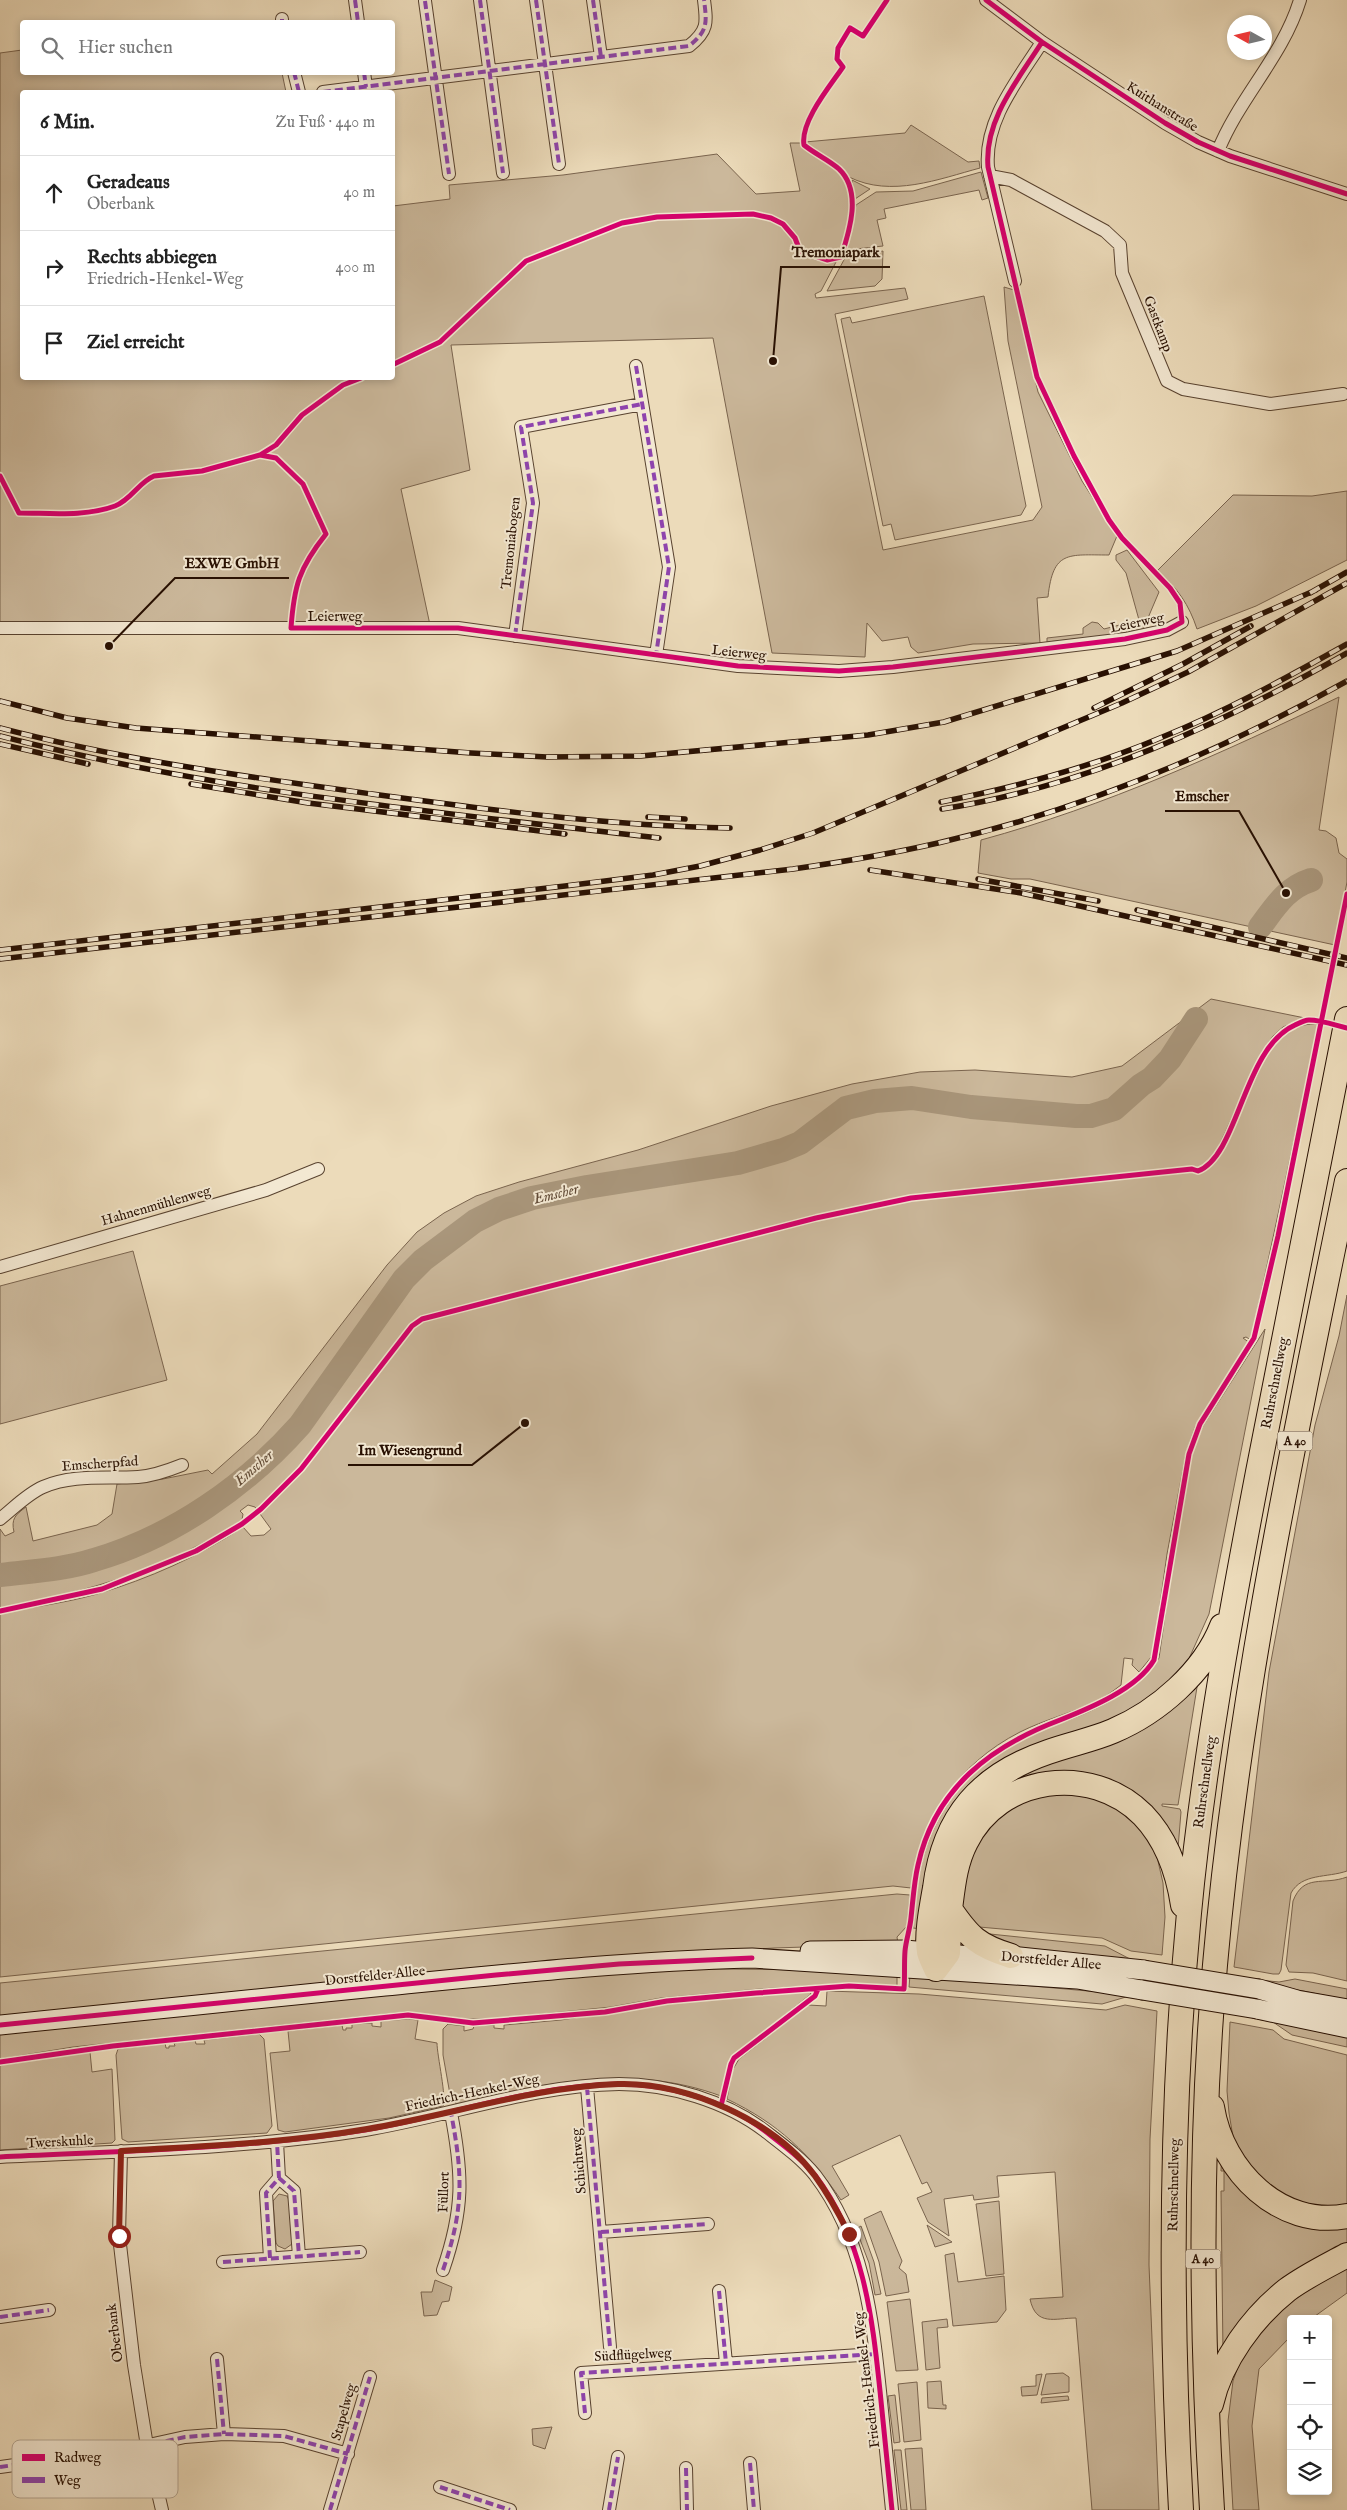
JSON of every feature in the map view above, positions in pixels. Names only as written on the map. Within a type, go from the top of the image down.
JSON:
[{"type":"highway","name":"Ruhrschnellweg","points":[[1181,2510],[1174,2362],[1173,2274],[1176,2098],[1186,1944],[1201,1806],[1235,1588],[1347,1019]]},
{"type":"highway","name":"A 40","points":[[1212,2510],[1208,2442],[1203,2228],[1208,2076],[1216,1945],[1229,1830],[1247,1701],[1272,1556],[1347,1181]]},
{"type":"highway","points":[[938,1958],[937,1872],[943,1846],[961,1812],[992,1780],[1009,1768],[1051,1751],[1113,1731],[1136,1720],[1165,1699],[1181,1685],[1210,1647],[1221,1629],[1235,1588]]},
{"type":"highway","points":[[938,1958],[950,1909],[953,1883],[962,1850],[974,1827],[986,1813],[1008,1797],[1033,1785],[1058,1781],[1085,1784],[1105,1790],[1128,1802],[1143,1815],[1166,1846],[1180,1889],[1186,1944]]},
{"type":"highway","points":[[950,1909],[976,1942],[991,1950],[1011,1956]]},
{"type":"highway","points":[[1208,2076],[1212,2110],[1220,2135],[1235,2162],[1258,2192],[1272,2202],[1307,2216],[1330,2218],[1347,2216]]},
{"type":"highway","points":[[1208,2442],[1210,2411],[1216,2388],[1232,2355],[1254,2323],[1288,2289],[1347,2255]]},
{"type":"main road","name":"Dorstfelder Allee","points":[[0,2025],[515,1973],[619,1964],[752,1958],[1011,1956],[1144,1970],[1259,1988],[1297,2000],[1347,2009]]},
{"type":"main road","name":"Dorstfelder Allee","points":[[938,1958],[991,1976],[1078,1980],[1257,2010],[1347,2028]]},
{"type":"street","points":[[355,0],[358,20]]},
{"type":"street","points":[[480,0],[503,174]]},
{"type":"street","points":[[536,0],[559,164]]},
{"type":"street","points":[[593,0],[601,57]]},
{"type":"street","points":[[337,90],[689,46],[701,36],[707,20],[704,0]]},
{"type":"street","name":"Kuithanstraße","points":[[986,0],[1042,42],[1165,123],[1218,151],[1347,194]]},
{"type":"street","points":[[1218,151],[1225,132],[1273,59],[1295,15],[1300,0]]},
{"type":"street","points":[[425,1],[450,174]]},
{"type":"street","points":[[1015,281],[990,176],[987,150],[992,128],[1002,104],[1042,42]]},
{"type":"street","points":[[295,75],[298,90]]},
{"type":"street","points":[[364,75],[366,86]]},
{"type":"street","name":"Gastkamp","points":[[990,176],[1011,180],[1019,184],[1104,231],[1120,245],[1122,273],[1166,381],[1183,389],[1270,404],[1343,394]]},
{"type":"street","points":[[636,366],[669,567],[656,655]]},
{"type":"street","name":"Tremoniabogen","points":[[514,636],[533,502],[521,427],[642,404]]},
{"type":"street","name":"Leierweg","points":[[0,628],[458,628],[738,666],[814,671],[861,670],[1125,639],[1167,630],[1182,622]]},
{"type":"street","name":"Hahnenmühlenweg","points":[[0,1268],[266,1190],[318,1169]]},
{"type":"street","name":"Emscherpfad","points":[[0,1518],[42,1487],[61,1481],[140,1477],[160,1474],[182,1465]]},
{"type":"street","name":"Friedrich-Henkel-Weg","points":[[121,2151],[277,2142],[365,2130],[547,2092],[620,2084],[652,2086],[701,2098],[741,2115],[792,2151],[814,2175],[849,2234],[869,2300],[892,2510]]},
{"type":"street","name":"Schichtweg","points":[[588,2087],[610,2347]]},
{"type":"street","name":"Füllort","points":[[443,2270],[454,2238],[461,2184],[459,2156],[451,2113]]},
{"type":"street","points":[[270,2258],[266,2193],[279,2178],[277,2142]]},
{"type":"street","name":"Twerskuhle","points":[[0,2157],[121,2151]]},
{"type":"street","name":"Oberbank","points":[[121,2151],[119,2236],[134,2366],[146,2440]]},
{"type":"street","points":[[279,2178],[294,2191],[299,2256]]},
{"type":"street","points":[[600,2232],[708,2224]]},
{"type":"street","points":[[223,2262],[360,2252]]},
{"type":"street","points":[[719,2290],[726,2363]]},
{"type":"street","points":[[0,2316],[49,2310]]},
{"type":"street","name":"Südflügelweg","points":[[585,2413],[581,2373],[638,2371],[726,2363],[876,2354]]},
{"type":"street","points":[[217,2360],[224,2434]]},
{"type":"street","name":"Stapelweg","points":[[330,2510],[370,2377]]},
{"type":"street","name":"Stapelweg","points":[[176,2440],[224,2434],[284,2436],[348,2454]]},
{"type":"street","points":[[609,2510],[618,2457]]},
{"type":"street","points":[[750,2463],[754,2510]]},
{"type":"street","points":[[686,2468],[687,2510]]},
{"type":"street","points":[[440,2487],[510,2510]]},
{"type":"shaded area","points":[[20,50],[20,75],[282,75],[286,90],[20,90],[20,380],[395,380],[395,206],[450,199],[449,185],[563,175],[717,154],[756,194],[800,191],[790,143],[800,143],[838,171],[847,183],[849,190],[848,222],[843,244],[839,252],[834,256],[827,257],[808,252],[809,258],[827,263],[836,262],[821,291],[815,294],[816,298],[905,288],[908,299],[835,314],[883,550],[1033,520],[1042,507],[1008,341],[1004,287],[1014,290],[1038,392],[1082,481],[1117,536],[1109,555],[1073,556],[1065,558],[1059,563],[1050,582],[1048,597],[1037,598],[1040,643],[973,644],[918,653],[911,647],[908,637],[882,641],[867,623],[865,657],[772,653],[713,338],[451,345],[470,470],[401,489],[430,625],[0,627],[0,53]]},
{"type":"shaded area","points":[[911,125],[968,162],[979,161],[980,168],[932,181],[898,186],[881,186],[849,177],[835,164],[814,152],[805,142],[905,133]]},
{"type":"shaded area","points":[[981,172],[988,198],[982,200],[979,190],[884,209],[886,218],[877,220],[883,246],[847,250],[856,205],[876,192],[913,191]]},
{"type":"shaded area","points":[[852,180],[870,189],[855,199]]},
{"type":"shaded area","points":[[883,251],[882,279],[875,286],[827,291],[845,258]]},
{"type":"shaded area","points":[[984,296],[1026,506],[1021,515],[895,540],[891,524],[883,526],[841,319],[850,317],[852,323]]},
{"type":"shaded area","points":[[1347,491],[1347,560],[1256,606],[1197,629],[1182,597],[1157,571],[1233,495],[1312,496]]},
{"type":"shaded area","points":[[1127,550],[1159,592],[1142,632],[1047,642],[1047,638],[1083,634],[1083,628],[1092,622],[1098,623],[1104,629],[1139,620],[1126,573],[1116,560],[1116,555]]},
{"type":"shaded area","points":[[1339,697],[1319,830],[1326,831],[1336,838],[1339,853],[1347,859],[1347,882],[1335,945],[1030,879],[1011,879],[978,873],[981,840],[1118,795],[1207,758]]},
{"type":"shaded area","points":[[1211,999],[1305,1018],[1283,1027],[1273,1036],[1262,1052],[1217,1150],[1204,1165],[1204,1172],[1220,1153],[1272,1047],[1283,1035],[1295,1028],[1302,1025],[1319,1024],[1251,1340],[1246,1337],[1243,1338],[1250,1343],[1195,1427],[1186,1453],[1167,1554],[1152,1656],[1139,1672],[1132,1665],[1133,1659],[1124,1658],[1121,1685],[1086,1706],[1020,1732],[997,1745],[978,1760],[946,1796],[934,1817],[924,1839],[911,1888],[893,1886],[0,1977],[0,1613],[97,1594],[173,1566],[209,1548],[243,1527],[251,1536],[264,1535],[271,1529],[255,1507],[248,1505],[240,1511],[243,1514],[242,1520],[213,1538],[155,1566],[96,1586],[0,1609],[0,1529],[5,1536],[14,1532],[14,1520],[22,1510],[26,1507],[33,1541],[97,1525],[112,1514],[117,1484],[163,1479],[208,1470],[212,1474],[257,1434],[387,1265],[417,1232],[444,1213],[476,1196],[519,1182],[638,1150],[771,1106],[852,1084],[920,1072],[975,1070],[1072,1077],[1122,1066]]},
{"type":"shaded area","points":[[133,1251],[167,1380],[0,1424],[0,1286]]},
{"type":"shaded area","points":[[1347,1295],[1347,1871],[1308,1879],[1291,1893],[1281,1970],[1279,1974],[1273,1974],[1234,1967],[1269,1672],[1315,1425],[1339,1336]]},
{"type":"shaded area","points":[[1265,1329],[1209,1614],[1187,1663],[1142,1709],[1022,1755],[922,1929],[913,1928],[920,1871],[927,1845],[951,1799],[967,1780],[1007,1748],[1030,1735],[1084,1714],[1127,1691],[1150,1670],[1159,1658],[1179,1516],[1191,1455],[1203,1426]]},
{"type":"shaded area","points":[[1198,1681],[1178,1805],[1162,1804],[1162,1806],[1180,1809],[1178,1848],[1149,1811],[1019,1782],[986,1794]]},
{"type":"shaded area","points":[[1069,1787],[1125,1807],[1155,1848],[1163,1883],[1165,1917],[1162,1955],[1131,1951],[1102,1938],[968,1926],[959,1911],[964,1862],[976,1836],[1018,1798]]},
{"type":"shaded area","points":[[1347,1877],[1347,1981],[1313,1973],[1289,1972],[1286,1965],[1293,1901],[1297,1892],[1309,1883]]},
{"type":"shaded area","points":[[897,1894],[910,1895],[907,1926],[897,1937],[898,1944],[774,1948],[550,1962],[0,2018],[0,1983]]},
{"type":"shaded area","points":[[990,1934],[1105,1946],[1130,1959],[1002,1947],[981,1935]]},
{"type":"shaded area","points":[[635,1970],[828,1970],[897,1974],[897,1986],[839,1984],[760,1989],[661,1998],[611,2007],[492,2019],[466,2019],[405,2012],[73,2047],[0,2059],[0,2033]]},
{"type":"shaded area","points":[[910,1975],[1099,1992],[1141,1999],[1126,1997],[1102,2004],[909,1987]]},
{"type":"shaded area","points":[[1295,1979],[1347,1989],[1347,2000],[1259,1982],[1259,1980],[1279,1982]]},
{"type":"shaded area","points":[[809,1991],[811,1994],[733,2056],[728,2065],[721,2096],[687,2086],[654,2080],[621,2078],[589,2080],[523,2089],[457,2104],[451,2100],[443,2055],[443,2029],[448,2024],[464,2026],[464,2031],[473,2029],[474,2026],[494,2025],[494,2028],[504,2029],[504,2025],[561,2020],[660,2004]]},
{"type":"shaded area","points":[[827,1991],[919,1994],[1106,2010],[1125,2005],[1157,2011],[1150,2139],[1149,2265],[1159,2510],[1092,2510],[1076,2318],[1047,2319],[1042,2317],[1033,2308],[1030,2299],[1063,2297],[1055,2172],[997,2176],[999,2197],[974,2200],[973,2195],[944,2199],[949,2236],[928,2222],[917,2198],[932,2192],[927,2182],[922,2184],[900,2135],[832,2166],[849,2195],[841,2200],[817,2168],[792,2141],[762,2119],[727,2099],[732,2071],[739,2059],[808,2005],[826,2006]]},
{"type":"shaded area","points":[[1257,2016],[1347,2035],[1347,2047],[1292,2035],[1273,2022],[1257,2019]]},
{"type":"shaded area","points":[[418,2020],[415,2039],[437,2043],[444,2095],[443,2106],[389,2118],[285,2132],[278,2130],[270,2053],[290,2051],[288,2031],[342,2025],[343,2030],[346,2030],[346,2028],[352,2028],[352,2024],[372,2023],[372,2026],[381,2027],[381,2021]]},
{"type":"shaded area","points":[[1230,2022],[1273,2030],[1284,2039],[1347,2055],[1347,2210],[1313,2211],[1255,2180],[1233,2137],[1229,2113],[1227,2091]]},
{"type":"shaded area","points":[[259,2034],[264,2039],[272,2126],[267,2133],[128,2142],[122,2139],[116,2055],[118,2049],[165,2043],[166,2048],[169,2048],[169,2046],[175,2046],[174,2043],[195,2040],[196,2044],[205,2044],[204,2040]]},
{"type":"shaded area","points":[[90,2052],[92,2072],[112,2069],[115,2140],[112,2143],[0,2150],[0,2065]]},
{"type":"shaded area","points":[[1222,2145],[1247,2190],[1347,2223],[1347,2246],[1223,2353],[1221,2191],[1224,2191],[1224,2171],[1221,2171]]},
{"type":"shaded area","points":[[279,2194],[287,2196],[289,2200],[292,2244],[285,2249],[276,2243],[273,2201]]},
{"type":"shaded area","points":[[999,2201],[1004,2274],[986,2276],[976,2204]]},
{"type":"shaded area","points":[[881,2211],[902,2261],[899,2268],[906,2274],[909,2292],[886,2296],[879,2262],[864,2219]]},
{"type":"shaded area","points":[[927,2225],[952,2242],[935,2247]]},
{"type":"shaded area","points":[[861,2226],[874,2262],[881,2294],[875,2295],[869,2263],[856,2229]]},
{"type":"shaded area","points":[[954,2253],[958,2282],[1004,2276],[1006,2310],[997,2322],[953,2326],[945,2255]]},
{"type":"shaded area","points":[[1347,2263],[1347,2293],[1317,2315],[1287,2315],[1287,2340],[1259,2369],[1252,2426],[1259,2510],[1233,2510],[1228,2421],[1233,2381],[1243,2352],[1281,2303]]},
{"type":"shaded area","points":[[435,2280],[452,2287],[449,2301],[442,2302],[437,2315],[424,2316],[421,2292],[432,2292]]},
{"type":"shaded area","points":[[910,2299],[918,2370],[896,2371],[887,2302]]},
{"type":"shaded area","points":[[947,2319],[948,2327],[937,2328],[940,2368],[926,2370],[922,2322]]},
{"type":"shaded area","points":[[1063,2373],[1069,2377],[1069,2392],[1041,2395],[1046,2374]]},
{"type":"shaded area","points":[[1042,2374],[1037,2395],[1022,2396],[1021,2387],[1036,2386],[1036,2375]]},
{"type":"shaded area","points":[[941,2381],[943,2405],[946,2405],[946,2409],[928,2408],[927,2382]]},
{"type":"shaded area","points":[[917,2382],[921,2440],[904,2442],[898,2384]]},
{"type":"shaded area","points":[[895,2395],[900,2442],[894,2443],[888,2396]]},
{"type":"shaded area","points":[[1068,2396],[1069,2400],[1041,2403],[1042,2398]]},
{"type":"shaded area","points":[[552,2427],[545,2449],[533,2445],[532,2429]]},
{"type":"shaded area","points":[[922,2448],[926,2510],[911,2510],[905,2449]]},
{"type":"shaded area","points":[[894,2450],[901,2450],[907,2510],[901,2510]]},
{"type":"waterway","name":"Emscher","points":[[1260,927],[1276,905],[1288,893],[1302,883],[1311,880]]},
{"type":"waterway","name":"Emscher","points":[[0,1575],[71,1566],[123,1550],[152,1538],[180,1523],[232,1488],[256,1469],[300,1425],[404,1279],[423,1260],[475,1221],[499,1209],[532,1198],[587,1187],[738,1163],[800,1143],[846,1108],[875,1101],[912,1098],[971,1107],[1091,1116],[1114,1109],[1141,1085],[1152,1078],[1170,1059],[1196,1019]]},
{"type":"railway","points":[[1310,593],[1347,572]]},
{"type":"railway","points":[[0,950],[653,875],[700,866],[760,850],[813,833],[1122,703],[1188,672],[1347,583]]},
{"type":"railway","points":[[0,701],[67,718],[136,728],[471,753],[547,757],[641,756],[868,735],[944,722],[1177,651],[1316,590]]},
{"type":"railway","points":[[1094,708],[1183,664],[1251,626]]},
{"type":"railway","points":[[941,802],[1052,776],[1133,749],[1232,706],[1347,644]]},
{"type":"railway","points":[[942,809],[996,799],[1100,769],[1201,728],[1251,705],[1347,653]]},
{"type":"railway","points":[[0,959],[793,869],[902,851],[992,830],[1045,814],[1148,777],[1249,732],[1347,681]]},
{"type":"railway","points":[[0,728],[139,758],[232,774],[372,794],[595,821],[730,828]]},
{"type":"railway","points":[[0,736],[163,772],[245,786],[410,809],[659,838]]},
{"type":"railway","points":[[0,744],[88,764]]},
{"type":"railway","points":[[191,784],[308,803],[565,834]]},
{"type":"railway","points":[[648,817],[685,819]]},
{"type":"railway","points":[[870,870],[1021,893],[1347,965]]},
{"type":"railway","points":[[978,879],[1098,901]]},
{"type":"railway","points":[[1137,910],[1347,958]]},
{"type":"marked path","points":[[355,0],[358,20]]},
{"type":"marked path","points":[[480,0],[503,173]]},
{"type":"marked path","points":[[536,0],[559,164]]},
{"type":"marked path","points":[[593,0],[601,57]]},
{"type":"marked path","points":[[339,90],[689,46],[700,36],[705,26],[704,0]]},
{"type":"marked path","points":[[425,1],[449,174]]},
{"type":"marked path","points":[[295,75],[298,90]]},
{"type":"marked path","points":[[364,75],[366,87]]},
{"type":"marked path","points":[[636,366],[669,567],[656,655]]},
{"type":"marked path","points":[[515,636],[533,503],[521,427],[642,404]]},
{"type":"marked path","points":[[587,2087],[610,2347]]},
{"type":"marked path","points":[[443,2270],[455,2228],[459,2192],[458,2155],[451,2113]]},
{"type":"marked path","points":[[270,2258],[266,2193],[279,2178],[277,2142]]},
{"type":"marked path","points":[[279,2178],[294,2191],[299,2256]]},
{"type":"marked path","points":[[601,2232],[708,2224]]},
{"type":"marked path","points":[[223,2262],[360,2252]]},
{"type":"marked path","points":[[719,2291],[726,2363]]},
{"type":"marked path","points":[[0,2317],[49,2310]]},
{"type":"marked path","points":[[585,2413],[581,2373],[876,2354]]},
{"type":"marked path","points":[[217,2359],[224,2434]]},
{"type":"marked path","points":[[330,2510],[370,2377]]},
{"type":"marked path","points":[[171,2440],[224,2434],[284,2436],[348,2454]]},
{"type":"marked path","points":[[609,2510],[618,2457]]},
{"type":"marked path","points":[[750,2463],[754,2510]]},
{"type":"marked path","points":[[0,2467],[12,2465]]},
{"type":"marked path","points":[[686,2468],[687,2510]]},
{"type":"marked path","points":[[440,2487],[510,2510]]},
{"type":"cycle path","points":[[395,364],[440,342],[526,261],[622,223],[657,217],[753,214],[771,218],[783,224],[795,238],[800,251],[827,260],[841,257],[848,235],[852,211],[850,188],[846,178],[839,169],[804,145],[804,136],[817,104],[843,67],[837,59],[838,48],[850,28],[863,36],[887,0]]},
{"type":"cycle path","points":[[986,0],[1042,42],[1165,123],[1198,142],[1230,156],[1347,194]]},
{"type":"cycle path","points":[[260,455],[276,458],[303,484],[326,534],[310,557],[299,578],[291,628],[458,628],[738,666],[839,671],[893,667],[1125,639],[1167,630],[1182,622],[1180,603],[1170,588],[1122,538],[1109,520],[1074,456],[1037,377],[988,167],[991,133],[997,117],[1013,86],[1042,42]]},
{"type":"cycle path","points":[[0,476],[19,513],[67,514],[104,509],[121,503],[144,482],[154,476],[202,471],[260,455],[276,445],[302,415],[343,385],[356,380]]},
{"type":"cycle path","points":[[0,2062],[113,2046],[408,2015],[473,2023],[605,2012],[667,2001],[756,1993],[849,1986],[904,1989],[905,1951],[918,1865],[926,1838],[952,1792],[969,1773],[989,1757],[1011,1743],[1085,1710],[1125,1689],[1154,1660],[1189,1454],[1200,1424],[1254,1338],[1278,1236],[1347,894]]},
{"type":"cycle path","points":[[0,1611],[102,1589],[196,1551],[242,1524],[261,1509],[301,1469],[412,1326],[422,1319],[816,1218],[911,1198],[1192,1169],[1198,1171],[1212,1161],[1223,1145],[1252,1077],[1264,1055],[1278,1037],[1295,1025],[1307,1020],[1347,1028]]},
{"type":"cycle path","points":[[0,2025],[619,1964],[752,1958]]},
{"type":"cycle path","points":[[721,2106],[734,2058],[815,1996],[818,1989]]},
{"type":"cycle path","points":[[0,2157],[229,2145],[320,2136],[397,2124],[523,2095],[587,2086],[619,2084],[657,2087],[696,2096],[715,2103],[750,2120],[804,2163],[815,2175],[831,2199],[844,2224],[855,2251],[869,2305],[877,2362],[892,2510]]},
{"type":"place","name":"Tremoniapark","points":[[773,361]]},
{"type":"place","name":"EXWE GmbH","points":[[109,646]]},
{"type":"place","name":"Emscher","points":[[1286,893]]},
{"type":"place","name":"Im Wiesengrund","points":[[525,1423]]},
{"type":"route","points":[[119,2236],[121,2151],[277,2142],[365,2130],[547,2092],[620,2084],[652,2086],[701,2098],[741,2115],[759,2126],[792,2151],[814,2175],[849,2234]]}]
